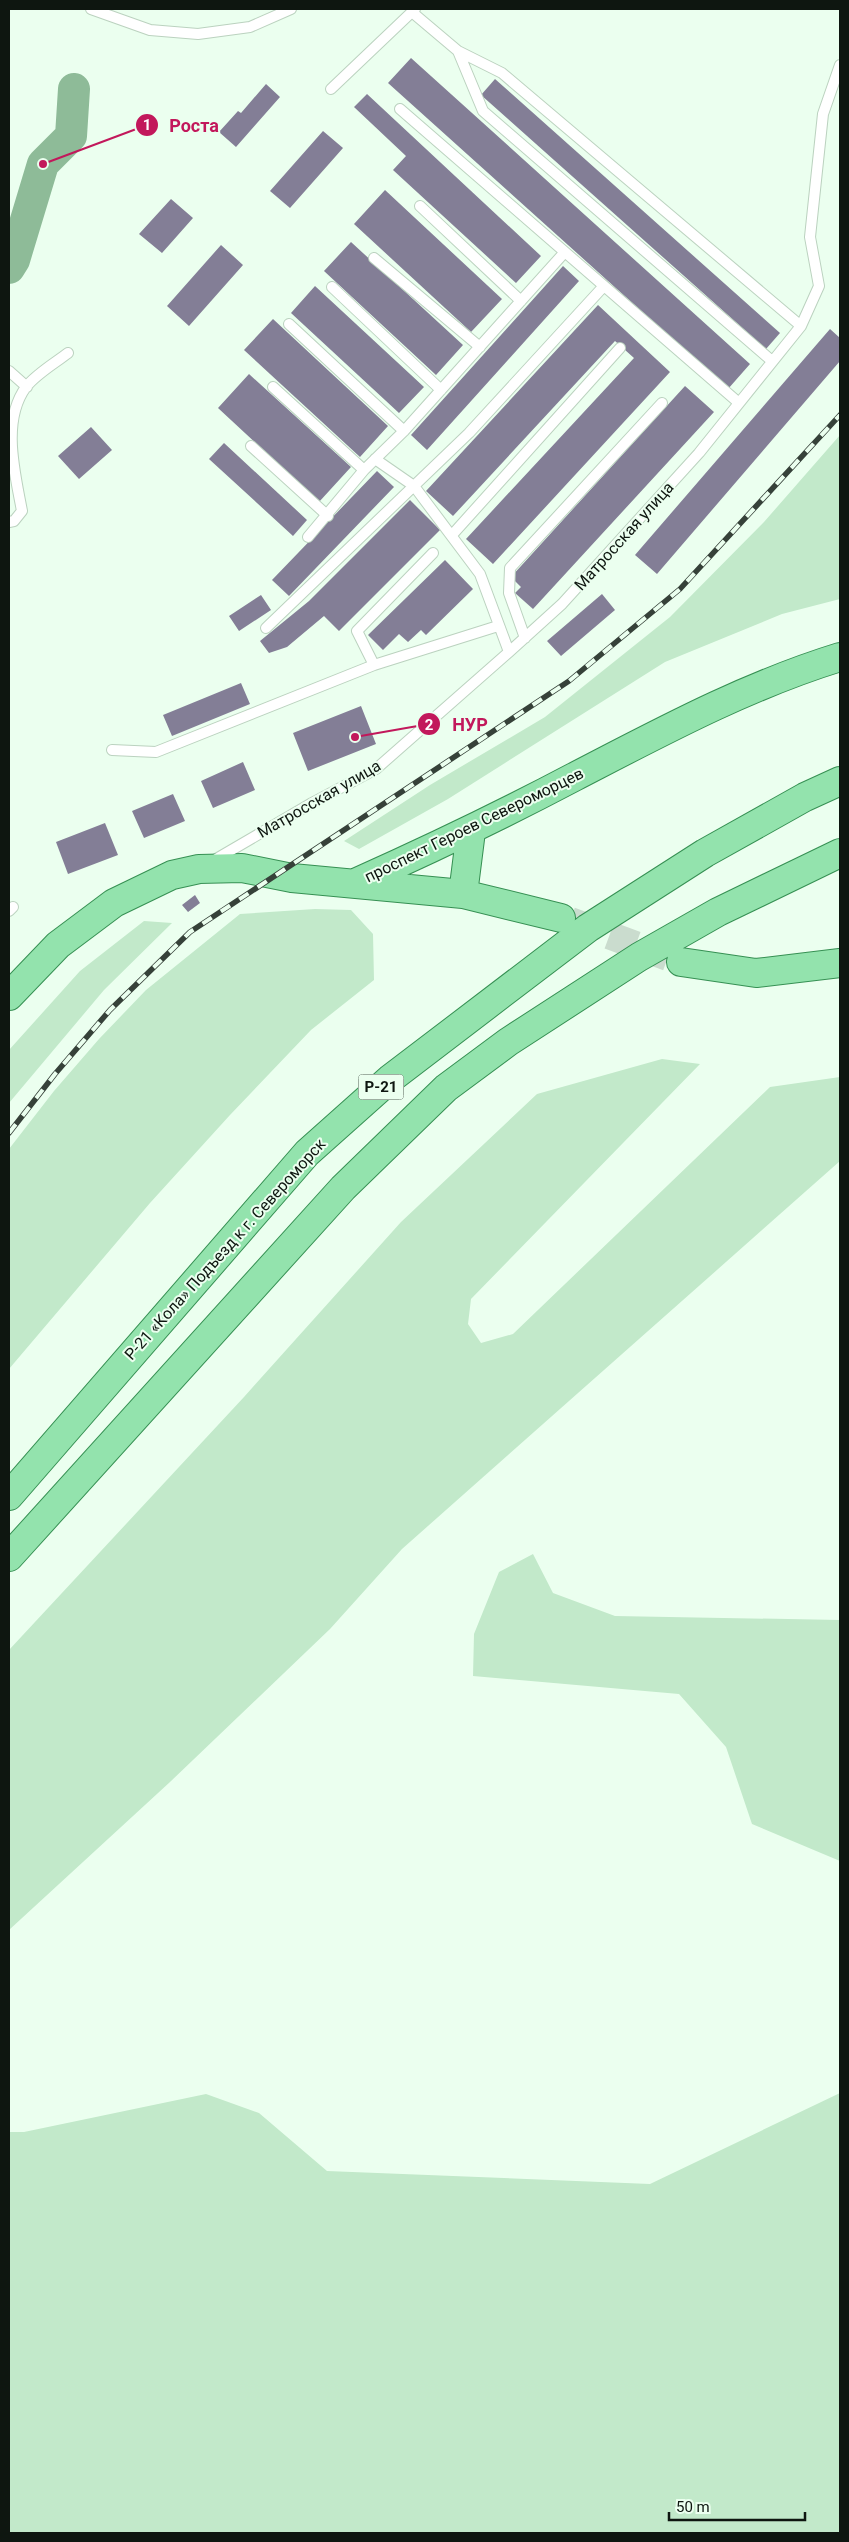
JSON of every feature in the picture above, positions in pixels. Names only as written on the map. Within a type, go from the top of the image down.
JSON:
[{"type":"main road","name":"проспект Героев Североморцев","points":[[9,996],[58,945],[114,902],[172,875],[199,869],[242,868],[292,878],[354,884],[470,831],[725,700],[793,672],[840,657]]},
{"type":"main road","name":"Р-21 «Кола» Подъезд к г. Североморск","points":[[9,1496],[307,1153],[390,1079],[588,928],[705,853],[805,797],[840,781]]},
{"type":"main road","points":[[463,894],[470,831]]},
{"type":"main road","name":"Р-21","points":[[9,1557],[343,1188],[446,1088],[508,1042],[639,957],[718,912],[840,853]]},
{"type":"main road","points":[[354,884],[463,894],[561,918]]},
{"type":"main road","points":[[681,962],[756,973],[840,963]]},
{"type":"lane","points":[[91,9],[150,30],[198,34],[250,27],[291,9]]},
{"type":"lane","points":[[331,89],[414,11],[458,51],[502,73],[801,326]]},
{"type":"lane","points":[[458,51],[483,111],[772,361]]},
{"type":"lane","name":"Матросская улица","points":[[199,869],[312,803],[376,770],[525,638],[562,604],[699,453],[801,326],[819,286],[810,237],[823,114],[840,65]]},
{"type":"lane","points":[[400,109],[739,403]]},
{"type":"lane","points":[[420,206],[521,301]]},
{"type":"lane","points":[[308,537],[328,516],[364,470],[404,431],[564,253]]},
{"type":"lane","points":[[374,258],[480,347]]},
{"type":"lane","points":[[332,287],[441,390]]},
{"type":"lane","points":[[266,628],[469,433],[603,287]]},
{"type":"lane","points":[[289,324],[404,431]]},
{"type":"lane","points":[[452,535],[620,348]]},
{"type":"lane","points":[[9,522],[14,521],[22,511],[12,444],[14,410],[27,386],[68,353]]},
{"type":"lane","points":[[9,371],[27,386]]},
{"type":"lane","points":[[273,388],[364,470]]},
{"type":"lane","points":[[525,638],[509,593],[510,568],[662,403]]},
{"type":"lane","points":[[251,446],[328,516]]},
{"type":"lane","points":[[375,459],[414,486],[480,574],[509,652]]},
{"type":"lane","points":[[374,665],[357,631],[433,553]]},
{"type":"lane","points":[[112,750],[156,752],[374,665],[498,626]]},
{"type":"green space","points":[[840,435],[840,599],[782,614],[665,662],[448,799],[359,849],[344,841],[430,785],[545,717],[670,617],[764,522]]},
{"type":"green space","points":[[315,909],[351,910],[373,934],[374,980],[311,1030],[230,1115],[150,1203],[9,1369],[9,1149],[54,1091],[99,1039],[146,990],[240,914]]},
{"type":"green space","points":[[144,921],[172,923],[104,990],[9,1103],[9,1050],[80,971]]},
{"type":"green space","points":[[662,1059],[700,1064],[471,1299],[468,1324],[481,1343],[513,1334],[770,1087],[840,1077],[840,1161],[402,1549],[330,1629],[170,1782],[9,1930],[9,1650],[244,1397],[401,1222],[537,1094]]},
{"type":"green space","points":[[533,1554],[553,1593],[615,1616],[840,1620],[840,1861],[752,1824],[726,1747],[679,1694],[473,1676],[474,1634],[499,1572]]},
{"type":"green space","points":[[840,2093],[840,2533],[9,2533],[9,2132],[24,2132],[206,2094],[259,2113],[327,2171],[650,2184]]},
{"type":"building","points":[[411,58],[750,364],[728,389],[388,83]]},
{"type":"building","points":[[495,79],[780,333],[766,349],[481,95]]},
{"type":"building","points":[[266,84],[280,97],[236,147],[219,132],[238,111],[241,113]]},
{"type":"building","points":[[367,94],[541,256],[516,283],[393,170],[406,156],[354,107]]},
{"type":"building","points":[[323,131],[343,148],[290,208],[270,191]]},
{"type":"building","points":[[385,190],[502,299],[471,332],[354,224]]},
{"type":"building","points":[[171,199],[193,218],[162,253],[139,234]]},
{"type":"building","points":[[351,242],[463,345],[436,375],[324,271]]},
{"type":"building","points":[[221,245],[243,265],[189,326],[167,306]]},
{"type":"building","points":[[563,266],[579,281],[427,450],[411,435]]},
{"type":"building","points":[[315,286],[424,387],[399,413],[291,313]]},
{"type":"building","points":[[598,305],[670,372],[493,564],[466,539],[634,358],[615,341],[453,516],[426,491]]},
{"type":"building","points":[[273,319],[388,426],[360,457],[244,350]]},
{"type":"building","points":[[830,329],[840,338],[840,361],[657,574],[635,555]]},
{"type":"building","points":[[249,374],[351,467],[319,502],[218,408]]},
{"type":"building","points":[[685,386],[714,412],[533,609],[515,593],[521,587],[511,577]]},
{"type":"building","points":[[91,427],[112,450],[79,479],[58,456]]},
{"type":"building","points":[[224,443],[307,520],[293,536],[209,459]]},
{"type":"building","points":[[377,471],[394,487],[289,596],[272,580]]},
{"type":"building","points":[[410,500],[440,530],[339,631],[324,616],[287,647],[269,653],[260,641],[309,601]]},
{"type":"building","points":[[445,560],[473,589],[426,635],[421,630],[408,642],[399,634],[383,650],[368,635]]},
{"type":"building","points":[[602,594],[615,610],[561,656],[547,641]]},
{"type":"building","points":[[261,595],[271,610],[239,631],[229,616]]},
{"type":"building","points":[[241,683],[250,704],[172,736],[163,715]]},
{"type":"building","points":[[361,706],[376,744],[308,771],[293,733]]},
{"type":"building","points":[[243,762],[255,790],[213,808],[201,781]]},
{"type":"building","points":[[173,794],[185,821],[144,838],[132,811]]},
{"type":"building","points":[[105,823],[118,855],[68,874],[56,842]]},
{"type":"building","points":[[195,895],[200,903],[188,912],[182,905]]},
{"type":"waterway","points":[[9,268],[14,260],[43,164],[71,136],[74,89]]},
{"type":"tunnel","points":[[570,921],[668,957]]},
{"type":"railway","points":[[9,1133],[55,1074],[110,1010],[190,932],[569,681],[680,589],[840,415]]},
{"type":"place","name":"Роста","points":[[43,164]]},
{"type":"place","name":"НУР","points":[[355,737]]}]
